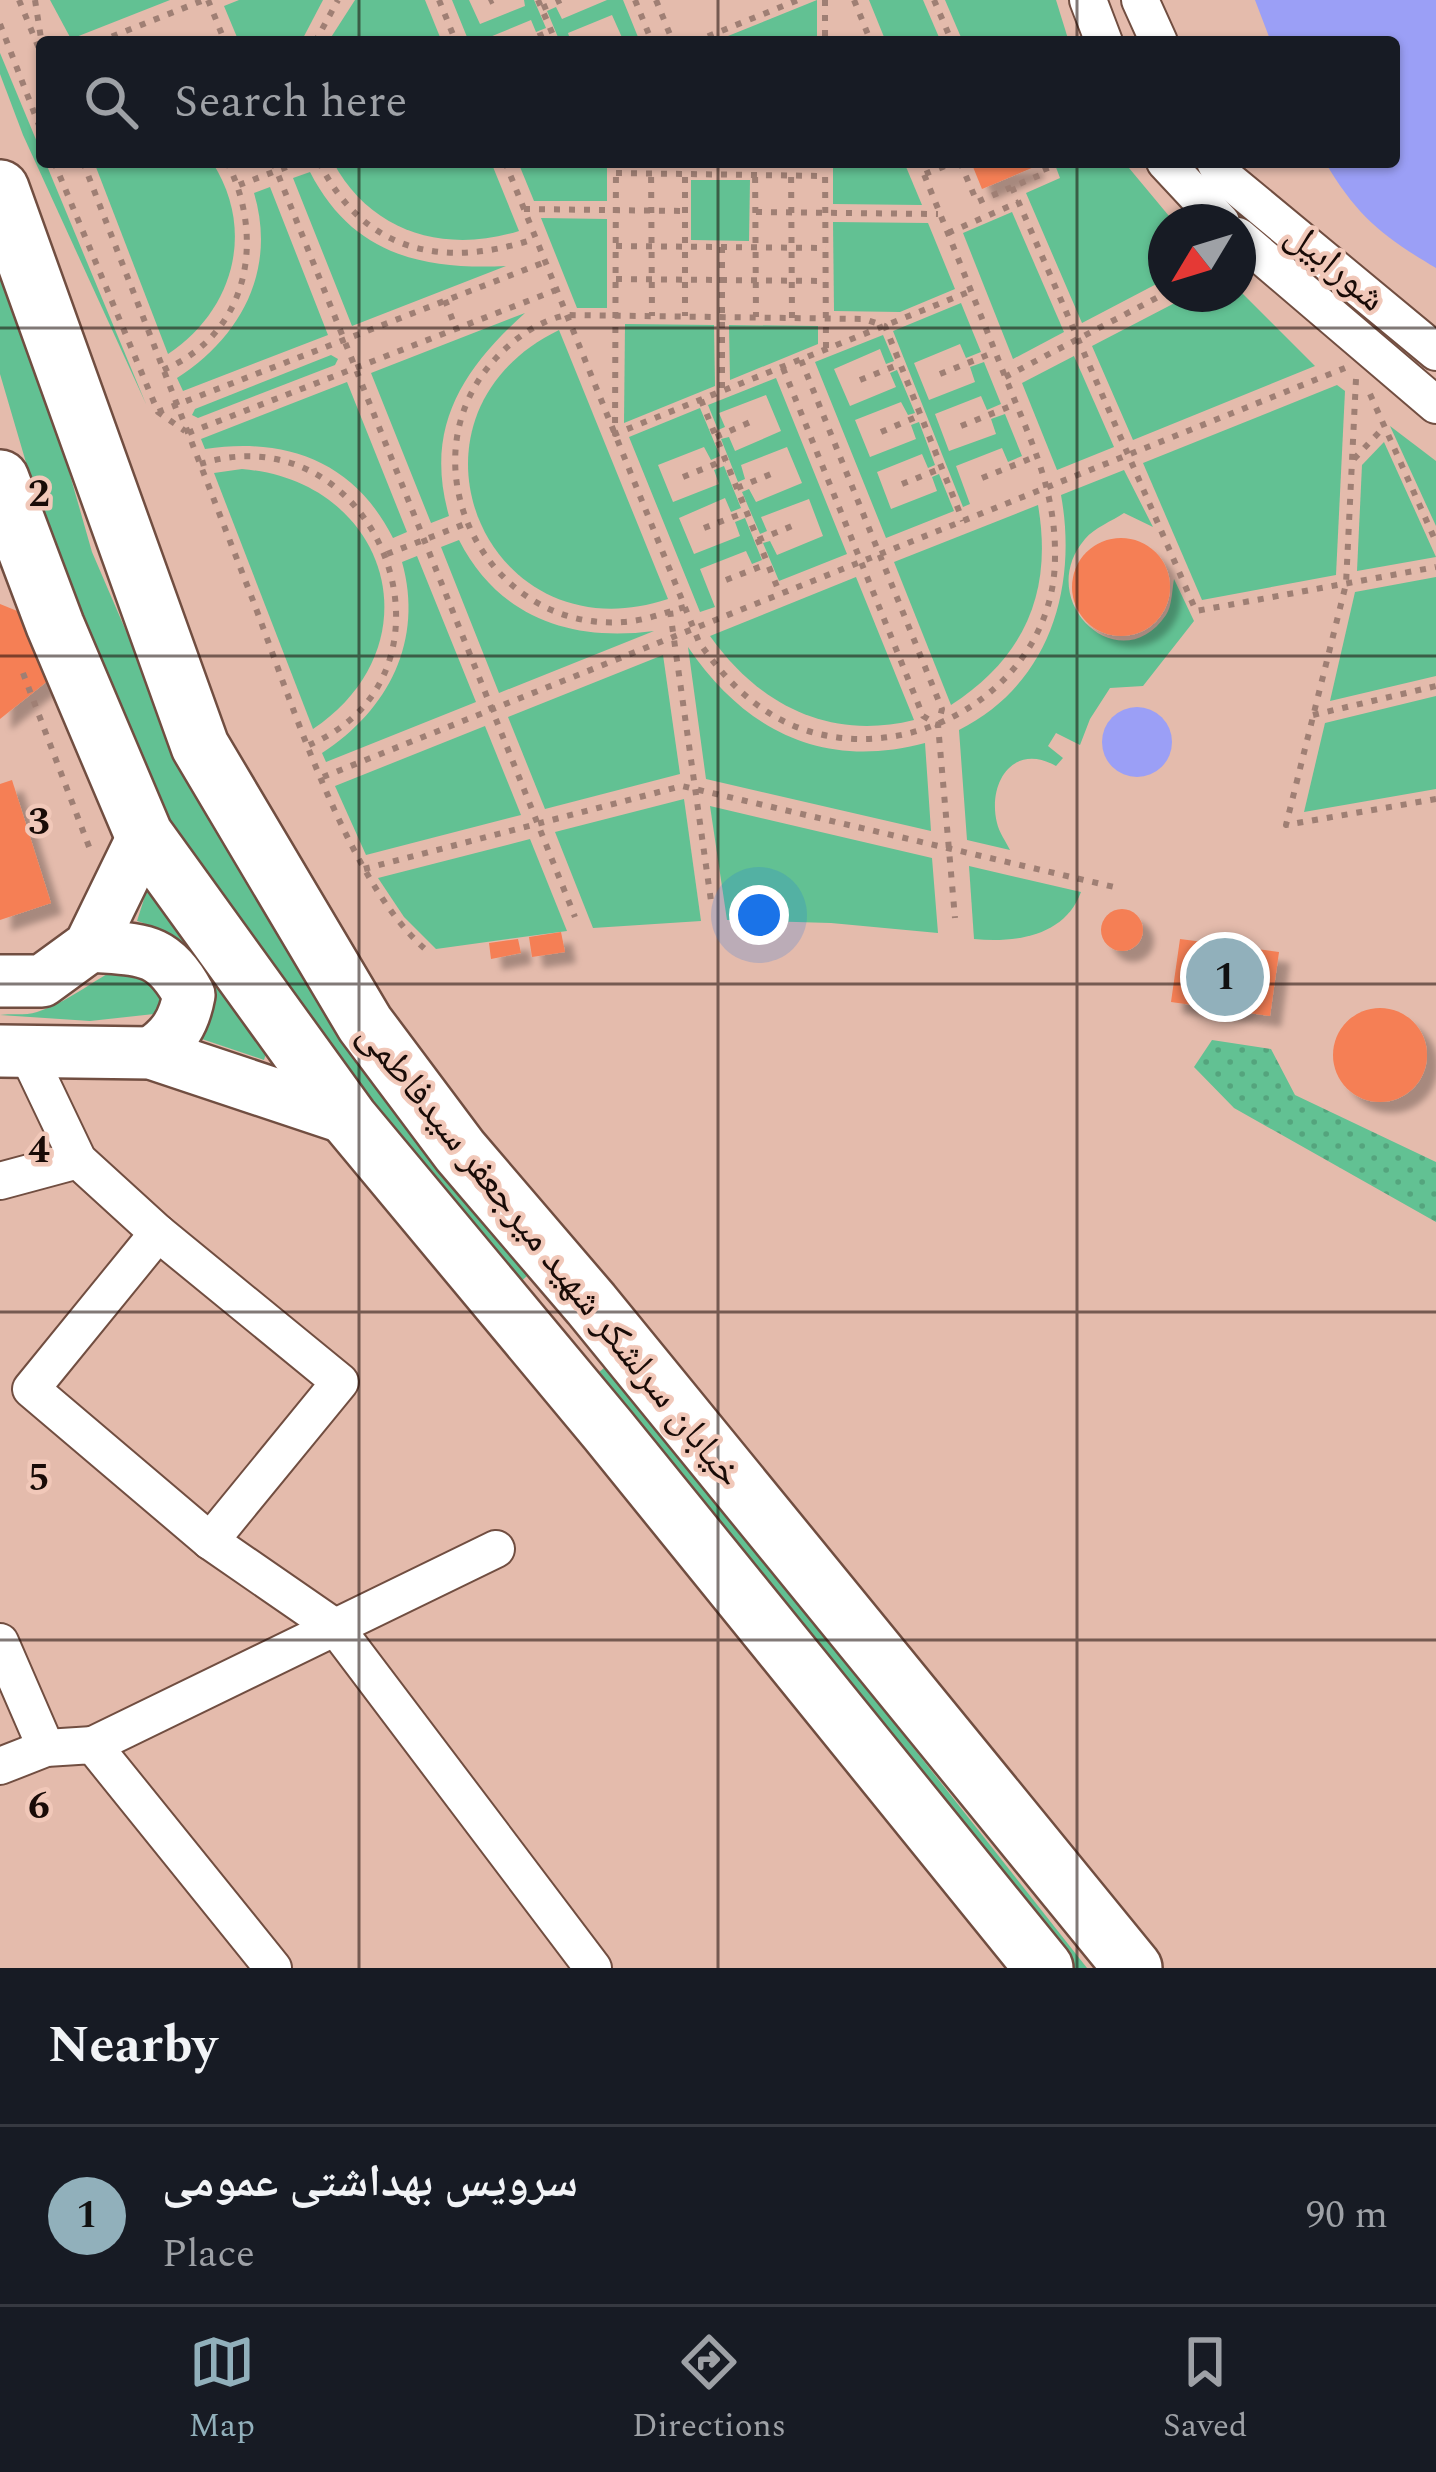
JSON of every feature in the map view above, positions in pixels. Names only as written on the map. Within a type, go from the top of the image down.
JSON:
[{"type":"main road","name":"خیابان سرلشکر شهید میرجعفر سیدفاطمی","points":[[0,189],[200,746],[365,1024],[460,1151],[591,1304],[1133,1968]]},
{"type":"main road","name":"خیابان سرلشکر شهید میرجعفر سیدفاطمی","points":[[0,478],[55,625],[144,836],[349,1119],[1044,1968]]},
{"type":"street","points":[[1088,0],[1102,36]]},
{"type":"street","points":[[1140,0],[1156,36]]},
{"type":"street","points":[[1171,168],[1204,204]]},
{"type":"street","points":[[1218,168],[1436,352]]},
{"type":"street","name":"شورابیل","points":[[1256,251],[1436,405]]},
{"type":"street","points":[[0,981],[41,981],[101,926],[144,836]]},
{"type":"street","points":[[101,926],[168,962],[190,995],[185,1017],[169,1041],[151,1053]]},
{"type":"street","points":[[13,1051],[151,1053],[349,1119]]},
{"type":"street","points":[[13,1051],[78,1160],[158,1233],[340,1382],[210,1541]]},
{"type":"street","points":[[0,1181],[78,1160]]},
{"type":"street","points":[[158,1233],[32,1389],[210,1541],[336,1628],[593,1968]]},
{"type":"street","points":[[0,1766],[46,1748],[93,1745],[496,1549]]},
{"type":"street","points":[[0,1642],[46,1748]]},
{"type":"street","points":[[93,1745],[273,1968]]},
{"type":"path","points":[[19,0],[36,41]]},
{"type":"path","points":[[35,0],[41,36]]},
{"type":"path","points":[[113,36],[206,0],[222,36]]},
{"type":"path","points":[[318,36],[338,0]]},
{"type":"path","points":[[439,0],[454,36]]},
{"type":"path","points":[[553,36],[540,4],[560,0]]},
{"type":"path","points":[[634,0],[649,36]]},
{"type":"path","points":[[656,0],[671,36]]},
{"type":"path","points":[[756,0],[762,14]]},
{"type":"path","points":[[710,36],[798,0]]},
{"type":"path","points":[[825,0],[825,36]]},
{"type":"path","points":[[854,0],[869,36]]},
{"type":"path","points":[[934,0],[949,36]]},
{"type":"path","points":[[0,24],[36,117]]},
{"type":"path","points":[[539,36],[551,31]]},
{"type":"path","points":[[56,168],[158,412],[188,433]]},
{"type":"path","points":[[85,168],[308,745],[364,869],[398,922],[425,949]]},
{"type":"path","points":[[163,370],[215,332],[240,287],[249,236],[239,185],[230,168]]},
{"type":"path","points":[[239,185],[271,168]]},
{"type":"path","points":[[276,168],[575,917]]},
{"type":"path","points":[[323,168],[346,203],[366,222],[415,248],[470,255],[536,239]]},
{"type":"path","points":[[507,168],[694,629],[718,670],[742,694],[799,728],[865,740],[898,737],[959,716],[1008,676],[1041,624],[1056,564],[1049,487],[921,168]]},
{"type":"path","points":[[615,434],[616,168]]},
{"type":"path","points":[[651,168],[652,316]]},
{"type":"path","points":[[685,168],[685,316]]},
{"type":"path","points":[[721,168],[721,175]]},
{"type":"path","points":[[755,168],[756,317]]},
{"type":"path","points":[[791,168],[792,318]]},
{"type":"path","points":[[825,168],[826,350]]},
{"type":"path","points":[[924,175],[942,168]]},
{"type":"path","points":[[961,168],[977,202],[1047,172],[1045,168]]},
{"type":"path","points":[[616,173],[825,176]]},
{"type":"path","points":[[1012,187],[1196,611],[1436,567]]},
{"type":"path","points":[[947,233],[1019,202]]},
{"type":"path","points":[[524,209],[685,211]]},
{"type":"path","points":[[756,212],[940,214]]},
{"type":"path","points":[[616,246],[826,248]]},
{"type":"path","points":[[722,247],[722,391]]},
{"type":"path","points":[[158,412],[545,262]]},
{"type":"path","points":[[616,279],[826,281]]},
{"type":"path","points":[[188,433],[556,290]]},
{"type":"path","points":[[615,434],[971,291]]},
{"type":"path","points":[[445,300],[456,329]]},
{"type":"path","points":[[1005,377],[1148,302]]},
{"type":"path","points":[[685,607],[619,623],[564,616],[515,590],[495,571],[465,524],[457,497],[455,442],[473,390],[507,346],[566,315],[863,319],[885,326]]},
{"type":"path","points":[[885,326],[964,521]]},
{"type":"path","points":[[940,374],[995,352]]},
{"type":"path","points":[[801,360],[942,709],[938,725],[955,918]]},
{"type":"path","points":[[323,777],[1357,363]]},
{"type":"path","points":[[1357,363],[1436,542]]},
{"type":"path","points":[[1357,363],[1346,584],[1286,826],[1436,799]]},
{"type":"path","points":[[860,380],[900,364]]},
{"type":"path","points":[[782,367],[923,716],[938,725]]},
{"type":"path","points":[[701,400],[780,595]]},
{"type":"path","points":[[961,426],[1016,404]]},
{"type":"path","points":[[881,432],[921,416]]},
{"type":"path","points":[[716,436],[755,420]]},
{"type":"path","points":[[1352,461],[1384,427]]},
{"type":"path","points":[[982,478],[1037,455]]},
{"type":"path","points":[[200,464],[242,456],[302,467],[353,502],[387,554],[397,607],[388,660],[361,706],[342,725],[308,745]]},
{"type":"path","points":[[683,477],[725,460]]},
{"type":"path","points":[[902,484],[942,468]]},
{"type":"path","points":[[737,488],[776,472]]},
{"type":"path","points":[[704,528],[747,512]]},
{"type":"path","points":[[387,554],[465,524]]},
{"type":"path","points":[[758,540],[797,524]]},
{"type":"path","points":[[725,580],[767,564]]},
{"type":"path","points":[[670,611],[712,908]]},
{"type":"path","points":[[16,656],[101,926]]},
{"type":"path","points":[[1313,715],[1436,686]]},
{"type":"path","points":[[364,869],[682,786],[1114,887]]},
{"type":"green space","points":[[50,0],[170,0],[79,36],[69,36]]},
{"type":"green space","points":[[239,0],[323,0],[304,36],[236,36],[224,6]]},
{"type":"green space","points":[[355,0],[425,0],[440,36],[332,36]]},
{"type":"green space","points":[[452,0],[469,0],[480,24],[525,6],[524,0],[534,0],[546,28],[536,32],[531,20],[492,36],[467,36]]},
{"type":"green space","points":[[607,0],[623,0],[638,36],[621,36],[612,15],[569,36],[557,36],[547,11],[556,7],[562,19]]},
{"type":"green space","points":[[817,0],[817,36],[728,36]]},
{"type":"green space","points":[[869,0],[923,0],[938,36],[884,36]]},
{"type":"green space","points":[[945,0],[1056,0],[1067,36],[960,36]]},
{"type":"green space","points":[[0,53],[36,140],[36,163],[23,135],[0,74]]},
{"type":"green space","points":[[38,168],[48,168],[146,404]]},
{"type":"green space","points":[[96,168],[215,168],[225,188],[235,241],[223,292],[191,336],[168,354]]},
{"type":"green space","points":[[337,168],[493,168],[519,231],[464,240],[412,232],[368,206]]},
{"type":"green space","points":[[520,168],[607,168],[607,201],[534,201]]},
{"type":"green space","points":[[833,168],[907,168],[922,205],[833,204]]},
{"type":"green space","points":[[1056,168],[1129,168],[1159,204],[1148,204],[1148,288],[1082,323],[1026,193],[1060,178]]},
{"type":"green space","points":[[310,172],[346,222],[392,251],[445,265],[506,266],[352,326],[293,178]]},
{"type":"green space","points":[[691,180],[750,180],[749,241],[691,240]]},
{"type":"green space","points":[[270,187],[328,335],[183,391],[177,378],[219,343],[248,299],[261,249],[254,193]]},
{"type":"green space","points":[[1012,212],[1064,332],[1013,359],[963,233]]},
{"type":"green space","points":[[541,218],[607,219],[607,308],[577,308]]},
{"type":"green space","points":[[833,222],[928,223],[955,289],[900,312],[834,311]]},
{"type":"green space","points":[[0,269],[44,384],[92,552],[175,745],[294,964],[353,1057],[443,1177],[527,1276],[518,1284],[374,1114],[169,823],[62,585],[0,374]]},
{"type":"green space","points":[[961,303],[981,352],[966,358],[960,344],[914,363],[929,400],[975,382],[970,367],[984,362],[1001,404],[987,410],[981,396],[935,414],[949,451],[996,434],[991,419],[1005,414],[1022,456],[1008,462],[1002,448],[956,466],[970,504],[963,507],[893,331]]},
{"type":"green space","points":[[1256,307],[1315,366],[1133,440],[1092,346],[1157,312],[1256,312]]},
{"type":"green space","points":[[525,313],[483,356],[454,403],[441,455],[449,516],[431,523],[371,373]]},
{"type":"green space","points":[[625,324],[714,325],[715,386],[624,423]]},
{"type":"green space","points":[[729,325],[818,326],[818,344],[730,380]]},
{"type":"green space","points":[[559,330],[668,599],[603,608],[549,595],[507,563],[479,519],[468,469],[476,416],[506,368]]},
{"type":"green space","points":[[883,335],[894,361],[886,364],[880,349],[834,369],[850,406],[896,387],[890,373],[897,370],[915,413],[908,415],[901,402],[855,420],[870,457],[916,439],[911,425],[919,422],[935,465],[928,468],[922,454],[877,472],[891,509],[937,491],[932,477],[939,474],[954,511],[886,538],[815,362]]},
{"type":"green space","points":[[331,355],[338,359],[335,365],[198,418],[192,415],[195,409]]},
{"type":"green space","points":[[1074,356],[1114,447],[1057,470],[1022,383]]},
{"type":"green space","points":[[776,378],[847,554],[779,581],[763,543],[770,541],[777,555],[823,536],[809,499],[761,517],[767,531],[760,534],[742,492],[749,489],[756,502],[802,483],[787,447],[741,465],[745,479],[738,482],[721,439],[729,437],[735,451],[781,431],[766,395],[719,413],[725,427],[718,430],[708,405]]},
{"type":"green space","points":[[347,382],[407,532],[393,538],[359,490],[315,460],[263,447],[205,449],[201,439]]},
{"type":"green space","points":[[1337,385],[1345,391],[1336,575],[1202,600],[1143,463]]},
{"type":"green space","points":[[700,408],[720,456],[711,460],[704,447],[658,465],[673,502],[719,484],[714,470],[724,466],[741,508],[731,512],[725,498],[679,518],[694,554],[740,536],[735,522],[745,518],[762,560],[752,564],[746,551],[700,569],[715,607],[700,612],[629,437]]},
{"type":"green space","points":[[1390,426],[1436,461],[1436,526]]},
{"type":"green space","points":[[1384,442],[1436,557],[1357,571],[1362,465]]},
{"type":"green space","points":[[242,469],[292,480],[333,503],[362,534],[380,572],[384,613],[375,655],[352,694],[313,729],[214,473]]},
{"type":"green space","points":[[1124,470],[1153,527],[1124,513],[1085,539],[1071,563],[1069,587],[1075,608],[1088,626],[1106,637],[1126,641],[1147,634],[1166,615],[1174,579],[1194,621],[1143,686],[1110,688],[1080,745],[1056,733],[1048,746],[1063,758],[1056,766],[1028,759],[1007,770],[995,808],[1010,850],[967,840],[959,730],[990,711],[1015,687],[1050,630],[1065,565],[1061,495]]},
{"type":"green space","points":[[1038,505],[1041,566],[1028,620],[998,666],[951,705],[894,562]]},
{"type":"green space","points":[[459,540],[495,589],[540,619],[594,632],[654,631],[499,693],[441,547]]},
{"type":"green space","points":[[417,556],[476,702],[326,762],[322,753],[366,716],[395,671],[408,619],[402,562]]},
{"type":"green space","points":[[856,577],[914,720],[853,725],[798,712],[751,681],[710,636]]},
{"type":"green space","points":[[1436,577],[1436,676],[1330,701],[1355,592]]},
{"type":"green space","points":[[688,647],[735,701],[790,737],[853,751],[925,743],[931,831],[706,779]]},
{"type":"green space","points":[[663,655],[680,774],[545,809],[508,717]]},
{"type":"green space","points":[[1436,696],[1436,789],[1304,812],[1325,723]]},
{"type":"green space","points":[[485,726],[521,815],[366,855],[335,786]]},
{"type":"green space","points":[[684,799],[701,921],[593,928],[555,832]]},
{"type":"green space","points":[[710,806],[932,858],[938,933],[727,920]]},
{"type":"green space","points":[[530,839],[567,931],[436,949],[404,917],[378,878]]},
{"type":"green space","points":[[969,866],[1081,892],[1074,907],[1051,927],[1006,940],[974,939]]},
{"type":"green space","points":[[151,877],[267,1050],[264,1060],[187,1034],[174,951],[154,928],[137,921]]},
{"type":"green space","points":[[141,958],[164,1003],[154,1014],[90,1021],[0,1015],[51,1007]]},
{"type":"green space","points":[[1212,1040],[1271,1049],[1295,1095],[1436,1162],[1436,1222],[1234,1108],[1194,1067]]},
{"type":"green space","points":[[610,1363],[1087,1968],[1070,1968],[598,1373]]},
{"type":"water","points":[[1255,0],[1436,0],[1436,268],[1372,223],[1329,168],[1400,168],[1400,36],[1269,36]]},
{"type":"water","points":[[1137,707],[1161,718],[1172,742],[1161,766],[1137,777],[1113,766],[1102,742],[1113,718]]},
{"type":"building","points":[[973,168],[1032,168],[982,189]]},
{"type":"building","points":[[1121,538],[1140,541],[1156,552],[1167,568],[1167,606],[1156,622],[1140,633],[1121,636],[1102,633],[1086,622],[1075,606],[1072,587],[1075,568],[1086,552],[1102,541]]},
{"type":"building","points":[[0,604],[27,615],[50,679],[0,719]]},
{"type":"building","points":[[12,780],[51,903],[0,920],[0,784]]},
{"type":"building","points":[[1122,909],[1137,915],[1143,930],[1137,945],[1122,951],[1107,945],[1101,930],[1107,915]]},
{"type":"building","points":[[561,932],[565,952],[532,957],[529,937]]},
{"type":"building","points":[[518,939],[521,953],[491,959],[489,943]]},
{"type":"building","points":[[1180,939],[1279,952],[1270,1016],[1171,1002]]},
{"type":"building","points":[[1380,1008],[1398,1011],[1413,1022],[1424,1037],[1424,1073],[1413,1088],[1398,1099],[1380,1102],[1362,1099],[1347,1088],[1336,1073],[1333,1055],[1336,1037],[1347,1022],[1362,1011]]},
{"type":"place","name":"سرویس بهداشتی عمومی","points":[[1225,977]]}]
